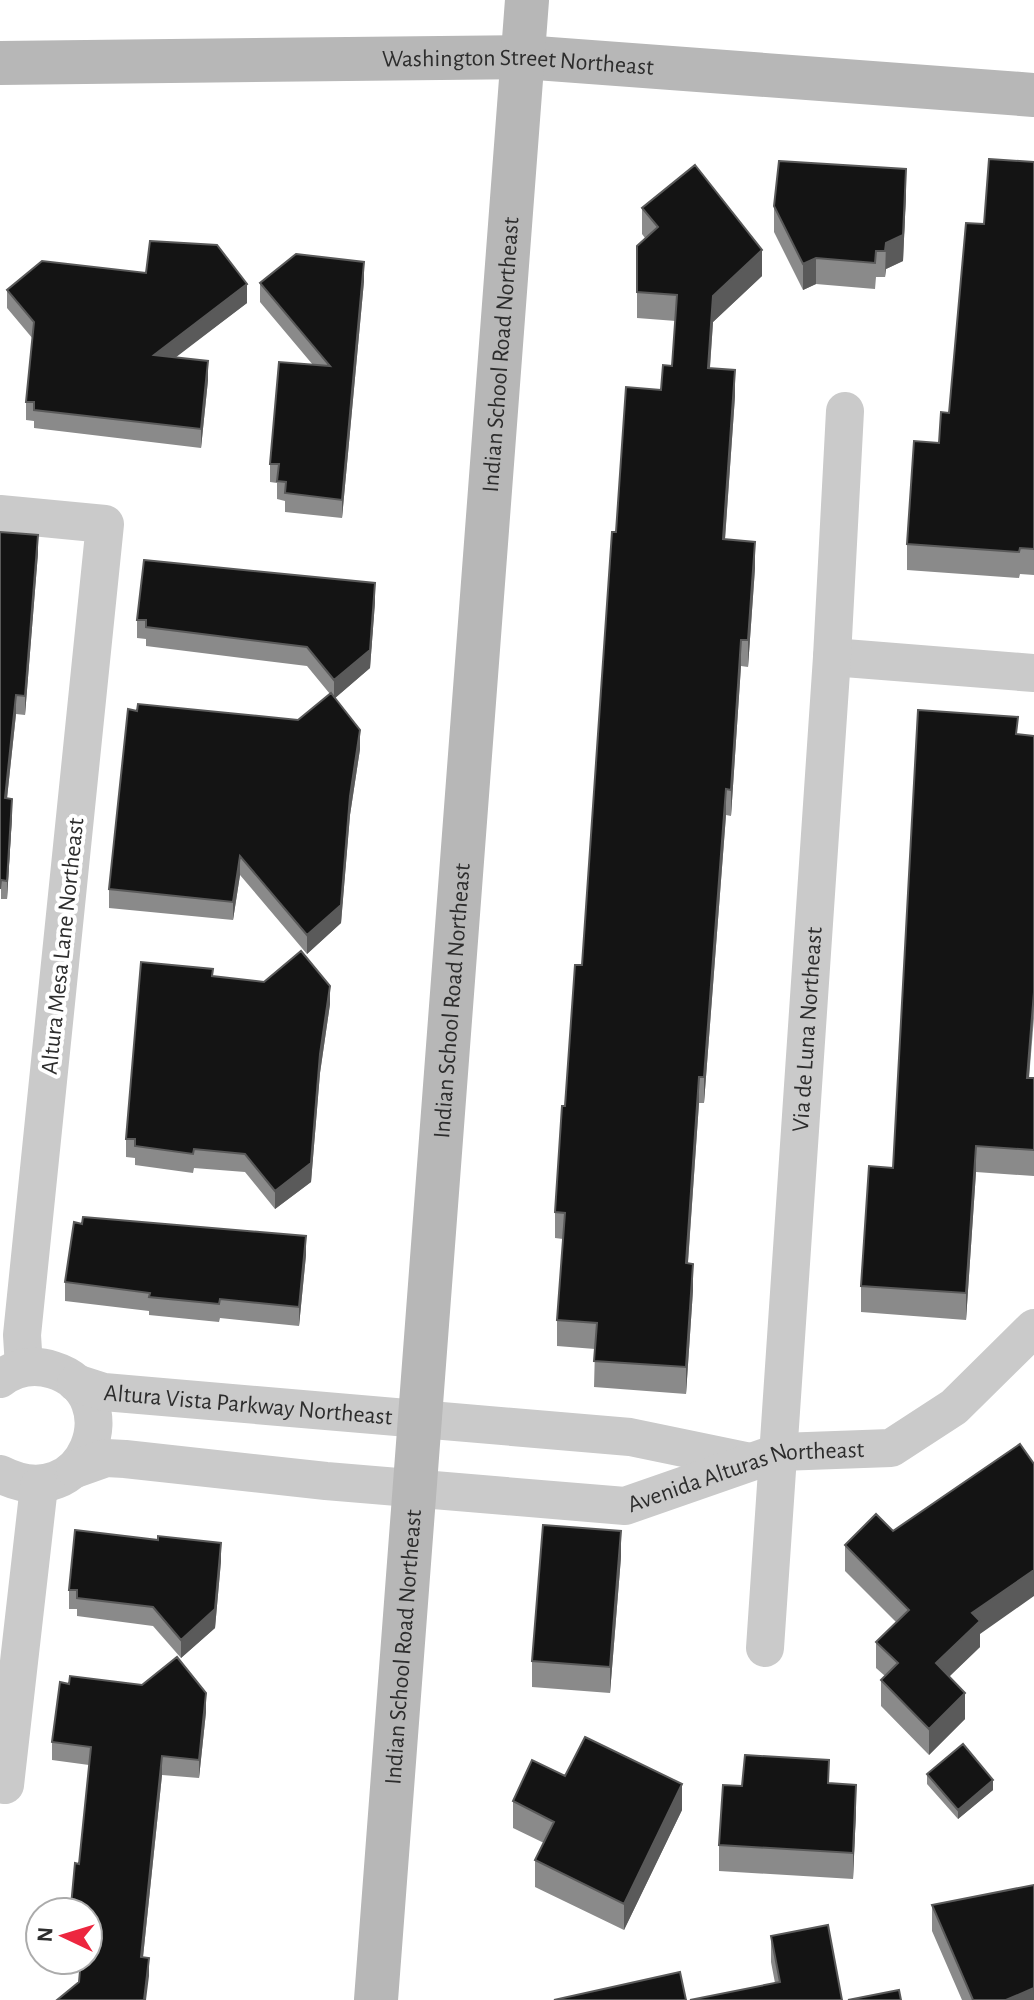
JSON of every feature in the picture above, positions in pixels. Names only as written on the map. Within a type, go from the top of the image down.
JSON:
[{"type":"street","name":"Indian School Road Northeast","points":[[376,2000],[527,0]]},
{"type":"street","name":"Washington Street Northeast","points":[[0,63],[523,57],[1034,95]]},
{"type":"street","name":"Via de Luna Northeast","points":[[765,1648],[763,1457],[832,657],[845,411]]},
{"type":"street","name":"Altura Mesa Lane Northeast","points":[[0,514],[105,524],[22,1335],[12,1373]]},
{"type":"street","points":[[832,657],[1034,673]]},
{"type":"street","name":"Avenida Alturas Northeast","points":[[414,1488],[625,1506],[763,1457],[891,1448],[954,1407],[1034,1328]]},
{"type":"street","name":"Altura Vista Parkway Northeast","points":[[12,1373],[42,1367],[61,1372],[76,1383],[104,1392],[420,1419]]},
{"type":"street","points":[[0,1474],[18,1484],[39,1486],[59,1481],[75,1469],[88,1453],[94,1435],[94,1416],[76,1383]]},
{"type":"street","points":[[420,1419],[630,1437],[763,1457]]},
{"type":"street","points":[[75,1469],[106,1458],[125,1459],[414,1488]]},
{"type":"street","points":[[3,1784],[39,1486]]},
{"type":"building","points":[[989,159],[1034,162],[1034,549],[1020,548],[1019,552],[907,544],[914,441],[939,443],[941,412],[949,413],[966,223],[984,224]]},
{"type":"building","points":[[779,161],[906,169],[903,235],[886,243],[885,251],[876,251],[875,263],[816,258],[803,264],[774,206]]},
{"type":"building","points":[[695,165],[762,250],[713,296],[708,368],[735,370],[723,539],[755,542],[748,640],[741,640],[731,790],[726,789],[704,1077],[699,1077],[686,1263],[693,1264],[686,1367],[594,1361],[597,1323],[557,1320],[565,1213],[555,1212],[575,965],[582,965],[612,532],[616,532],[626,387],[661,390],[663,365],[672,366],[677,295],[637,292],[637,246],[658,227],[642,208]]},
{"type":"building","points":[[150,241],[217,245],[247,284],[154,355],[208,361],[201,429],[34,410],[34,402],[26,402],[34,322],[7,290],[42,261],[146,273]]},
{"type":"building","points":[[296,254],[364,262],[342,500],[285,493],[286,482],[277,481],[279,464],[270,464],[279,362],[330,366],[260,283]]},
{"type":"building","points":[[0,532],[38,535],[25,696],[16,695],[5,798],[12,799],[7,881],[1,880],[0,889]]},
{"type":"building","points":[[144,560],[375,583],[370,650],[334,680],[307,647],[146,627],[146,620],[137,620]]},
{"type":"building","points":[[331,693],[360,730],[350,796],[341,905],[307,935],[240,856],[233,902],[109,889],[128,709],[137,711],[138,704],[298,720]]},
{"type":"building","points":[[918,710],[1018,717],[1016,734],[1034,736],[1034,992],[1027,1078],[1034,1078],[1034,1150],[976,1146],[966,1293],[861,1286],[869,1166],[893,1168]]},
{"type":"building","points":[[301,951],[330,986],[320,1054],[311,1163],[275,1191],[245,1154],[194,1149],[193,1154],[135,1146],[135,1139],[126,1139],[141,962],[213,969],[212,976],[264,982]]},
{"type":"building","points":[[83,1217],[306,1236],[299,1307],[220,1299],[219,1304],[149,1297],[150,1293],[65,1282],[74,1222],[82,1224]]},
{"type":"building","points":[[1020,1444],[1034,1464],[1034,1570],[972,1613],[980,1621],[936,1663],[965,1693],[929,1729],[881,1680],[898,1663],[876,1642],[909,1610],[845,1545],[876,1514],[893,1531]]},
{"type":"building","points":[[543,1525],[621,1531],[610,1667],[532,1661]]},
{"type":"building","points":[[75,1530],[158,1540],[158,1536],[221,1543],[215,1609],[181,1640],[153,1607],[77,1598],[77,1590],[69,1590]]},
{"type":"building","points":[[177,1657],[206,1693],[199,1760],[162,1756],[141,1957],[149,1958],[144,2000],[57,2000],[79,1982],[80,1976],[104,1976],[104,1896],[72,1896],[75,1863],[79,1864],[91,1747],[52,1742],[60,1682],[69,1684],[70,1676],[142,1685]]},
{"type":"building","points":[[585,1737],[682,1784],[624,1904],[535,1860],[554,1822],[513,1801],[532,1760],[565,1776]]},
{"type":"building","points":[[963,1744],[993,1780],[958,1810],[927,1774]]},
{"type":"building","points":[[745,1755],[829,1760],[828,1783],[856,1785],[853,1853],[719,1845],[723,1785],[742,1786]]},
{"type":"building","points":[[1034,1885],[1034,1988],[1006,2000],[973,2000],[932,1905]]},
{"type":"building","points":[[828,1925],[842,2000],[690,2000],[780,1982],[771,1936]]},
{"type":"building","points":[[680,1972],[686,2000],[554,2000]]},
{"type":"building","points":[[899,1990],[901,2000],[848,2000]]}]
